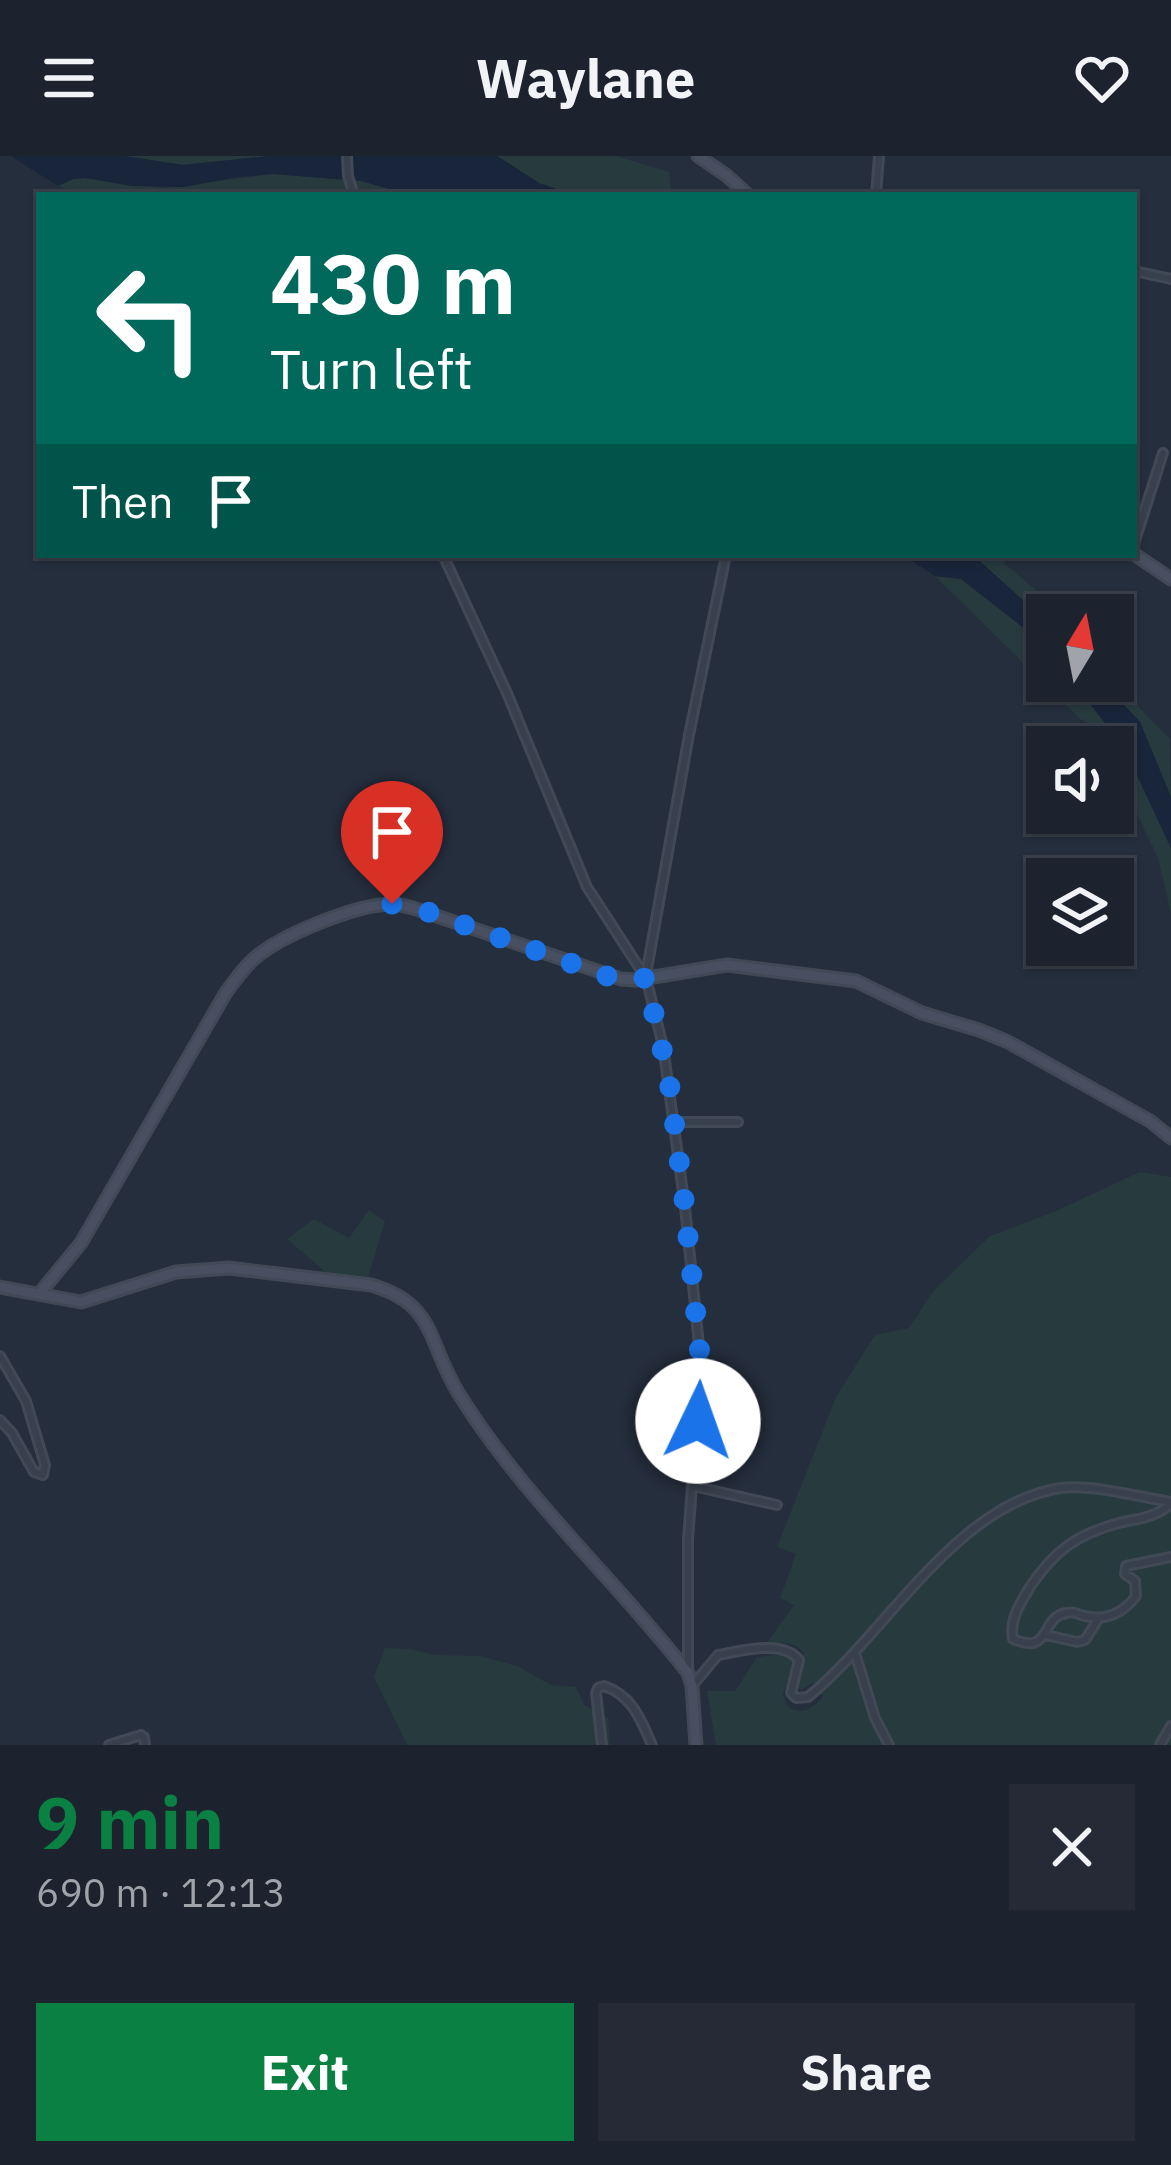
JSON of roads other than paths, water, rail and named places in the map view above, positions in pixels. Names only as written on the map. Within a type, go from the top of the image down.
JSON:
[{"type":"street","points":[[347,156],[353,192]]},
{"type":"street","points":[[698,156],[745,192]]},
{"type":"street","points":[[876,192],[879,156]]},
{"type":"street","points":[[1137,272],[1171,279]]},
{"type":"street","points":[[1137,535],[1163,453]]},
{"type":"street","points":[[1137,556],[1171,579]]},
{"type":"street","points":[[444,558],[587,886],[646,978],[663,1046],[701,1365],[687,1555],[688,1673],[696,1745]]},
{"type":"street","points":[[646,978],[688,735],[726,558]]},
{"type":"street","points":[[39,1294],[81,1243],[225,994],[249,964],[280,941],[378,905],[428,912],[626,980],[734,965],[856,981],[922,1013],[1008,1042],[1150,1121],[1171,1138]]},
{"type":"street","points":[[674,1121],[738,1122]]},
{"type":"street","points":[[0,1287],[81,1302],[176,1272],[229,1268],[371,1285],[394,1292],[420,1312],[454,1385],[523,1481],[688,1673]]},
{"type":"street","points":[[0,1356],[26,1401],[45,1465],[43,1475],[34,1472],[0,1420]]},
{"type":"street","points":[[693,1486],[778,1504]]},
{"type":"street","points":[[692,1686],[718,1655],[784,1648],[799,1660],[790,1693],[802,1699],[812,1694],[949,1551],[1009,1503],[1060,1488],[1086,1487],[1171,1503]]},
{"type":"street","points":[[1171,1503],[1161,1513],[1108,1526],[1060,1549],[1015,1613],[1013,1639],[1035,1644],[1059,1614],[1100,1618],[1125,1609],[1136,1596],[1135,1581],[1124,1574],[1126,1566],[1171,1557]]},
{"type":"street","points":[[1046,1635],[1085,1640],[1100,1618]]},
{"type":"street","points":[[855,1652],[874,1718],[889,1745]]},
{"type":"street","points":[[602,1745],[596,1693],[604,1686],[623,1695],[640,1716],[652,1745]]},
{"type":"street","points":[[1160,1745],[1171,1726]]},
{"type":"street","points":[[109,1745],[141,1735],[145,1745]]},
{"type":"water","points":[[11,156],[125,156],[183,165],[269,156],[497,156],[539,183],[565,192],[400,192],[361,181],[273,174],[184,187],[132,186],[85,178],[58,186]]},
{"type":"water","points":[[908,558],[976,558],[1026,603],[1026,630],[961,579],[935,576]]},
{"type":"water","points":[[1089,702],[1121,702],[1140,722],[1171,797],[1171,848],[1134,768],[1134,726],[1107,726]]}]
